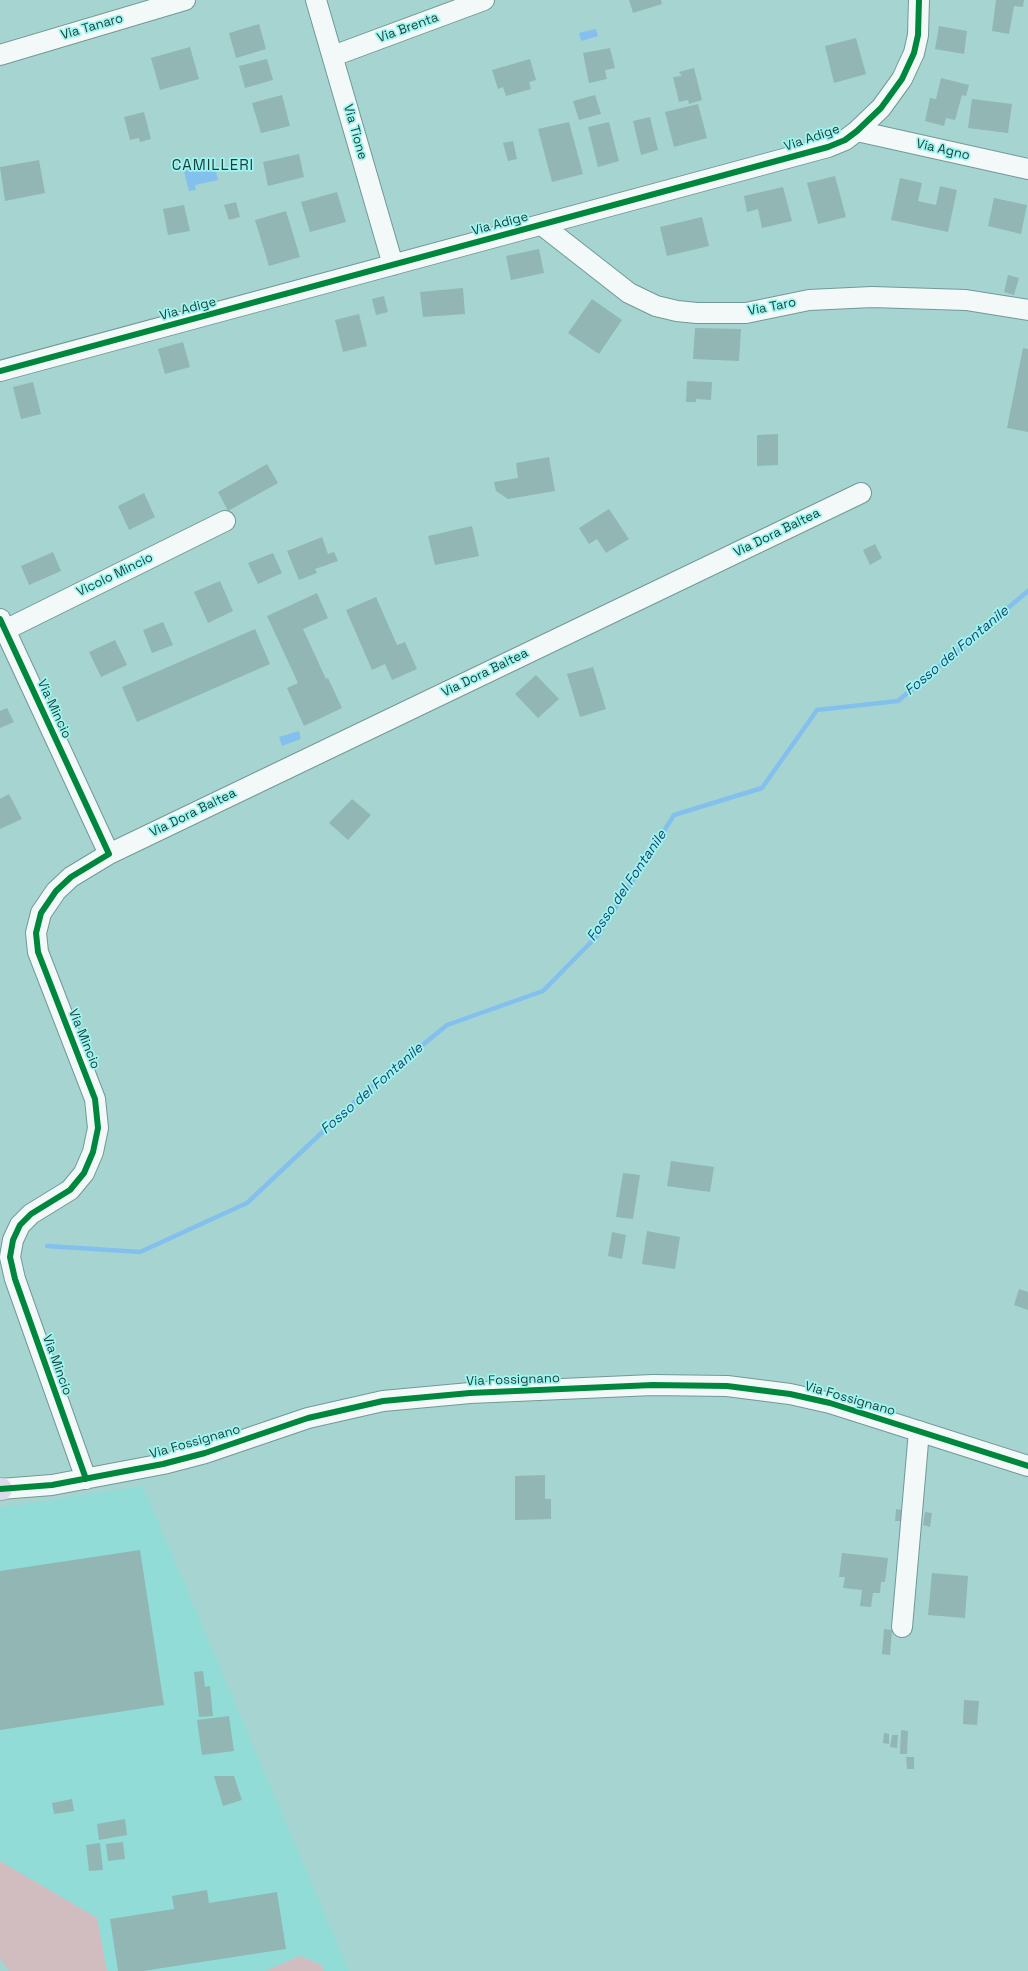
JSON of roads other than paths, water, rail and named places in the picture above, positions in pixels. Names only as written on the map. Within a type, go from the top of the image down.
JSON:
[{"type":"street","name":"Via Tanaro","points":[[0,55],[184,0]]},
{"type":"street","name":"Via Tione","points":[[316,0],[393,265]]},
{"type":"street","name":"Via Brenta","points":[[333,56],[484,0]]},
{"type":"street","name":"Via Adige","points":[[0,371],[837,144],[858,131],[884,104],[906,72],[914,53],[918,35],[919,0]]},
{"type":"street","name":"Via Agno","points":[[858,131],[1028,170]]},
{"type":"street","name":"Via Taro","points":[[542,224],[629,293],[656,306],[677,311],[697,313],[746,313],[809,300],[872,296],[966,300],[1028,310]]},
{"type":"street","name":"Via Dora Baltea","points":[[109,854],[861,493]]},
{"type":"street","name":"Vicolo Mincio","points":[[3,624],[225,521]]},
{"type":"street","name":"Via Mincio","points":[[3,624],[109,854],[71,877],[56,891],[41,913],[36,933],[38,952],[95,1099],[98,1128],[93,1152],[84,1173],[70,1190],[32,1214],[20,1225],[13,1240],[10,1257],[15,1279],[86,1479]]},
{"type":"street","name":"Via Fossignano","points":[[0,1489],[52,1485],[138,1470],[190,1457],[331,1411],[398,1399],[470,1392],[660,1385],[743,1387],[811,1398],[1028,1466]]},
{"type":"street","points":[[902,1627],[919,1431]]},
{"type":"waterway","name":"Fosso del Fontanile","points":[[47,1246],[140,1252],[247,1203],[365,1092],[447,1025],[543,991],[598,935],[674,815],[762,788],[817,710],[898,701],[1028,591]]},
{"type":"district","name":"CAMILLERI","points":[[213,166]]}]
